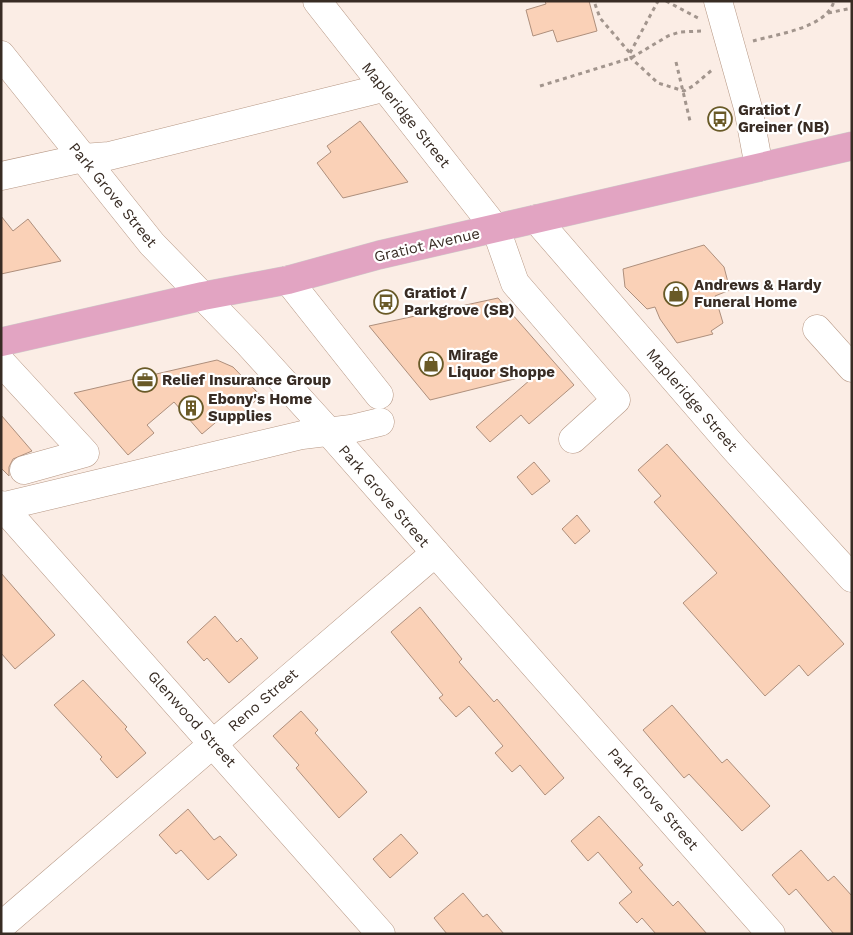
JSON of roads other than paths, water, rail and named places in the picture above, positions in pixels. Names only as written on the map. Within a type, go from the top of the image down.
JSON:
[{"type":"main road","name":"Gratiot Avenue","points":[[1,342],[203,296],[288,280],[379,255],[852,146]]},
{"type":"street","name":"Mapleridge Street","points":[[316,1],[496,229],[515,284],[616,400],[573,438]]},
{"type":"street","points":[[718,1],[748,108],[759,168]]},
{"type":"street","name":"Park Grove Street","points":[[1,55],[152,244],[203,296],[328,432],[771,934]]},
{"type":"street","points":[[1,176],[82,158],[109,156],[383,88]]},
{"type":"street","name":"Mapleridge Street","points":[[536,219],[734,448],[852,578]]},
{"type":"street","points":[[288,280],[379,395]]},
{"type":"street","points":[[817,329],[852,368]]},
{"type":"street","points":[[1,362],[85,453],[24,470]]},
{"type":"street","points":[[2,506],[302,435],[380,422]]},
{"type":"street","name":"Glenwood Street","points":[[2,506],[381,934]]},
{"type":"street","name":"Reno Street","points":[[1,926],[435,553]]},
{"type":"place","name":"Gratiot / Greiner (NB)","points":[[720,119]]},
{"type":"place","name":"Andrews & Hardy Funeral Home","points":[[676,294]]},
{"type":"place","name":"Gratiot / Parkgrove (SB)","points":[[386,302]]},
{"type":"place","name":"Mirage Liquor Shoppe","points":[[431,364]]},
{"type":"place","name":"Relief Insurance Group","points":[[145,380]]},
{"type":"place","name":"Ebony's Home Supplies","points":[[191,408]]}]
